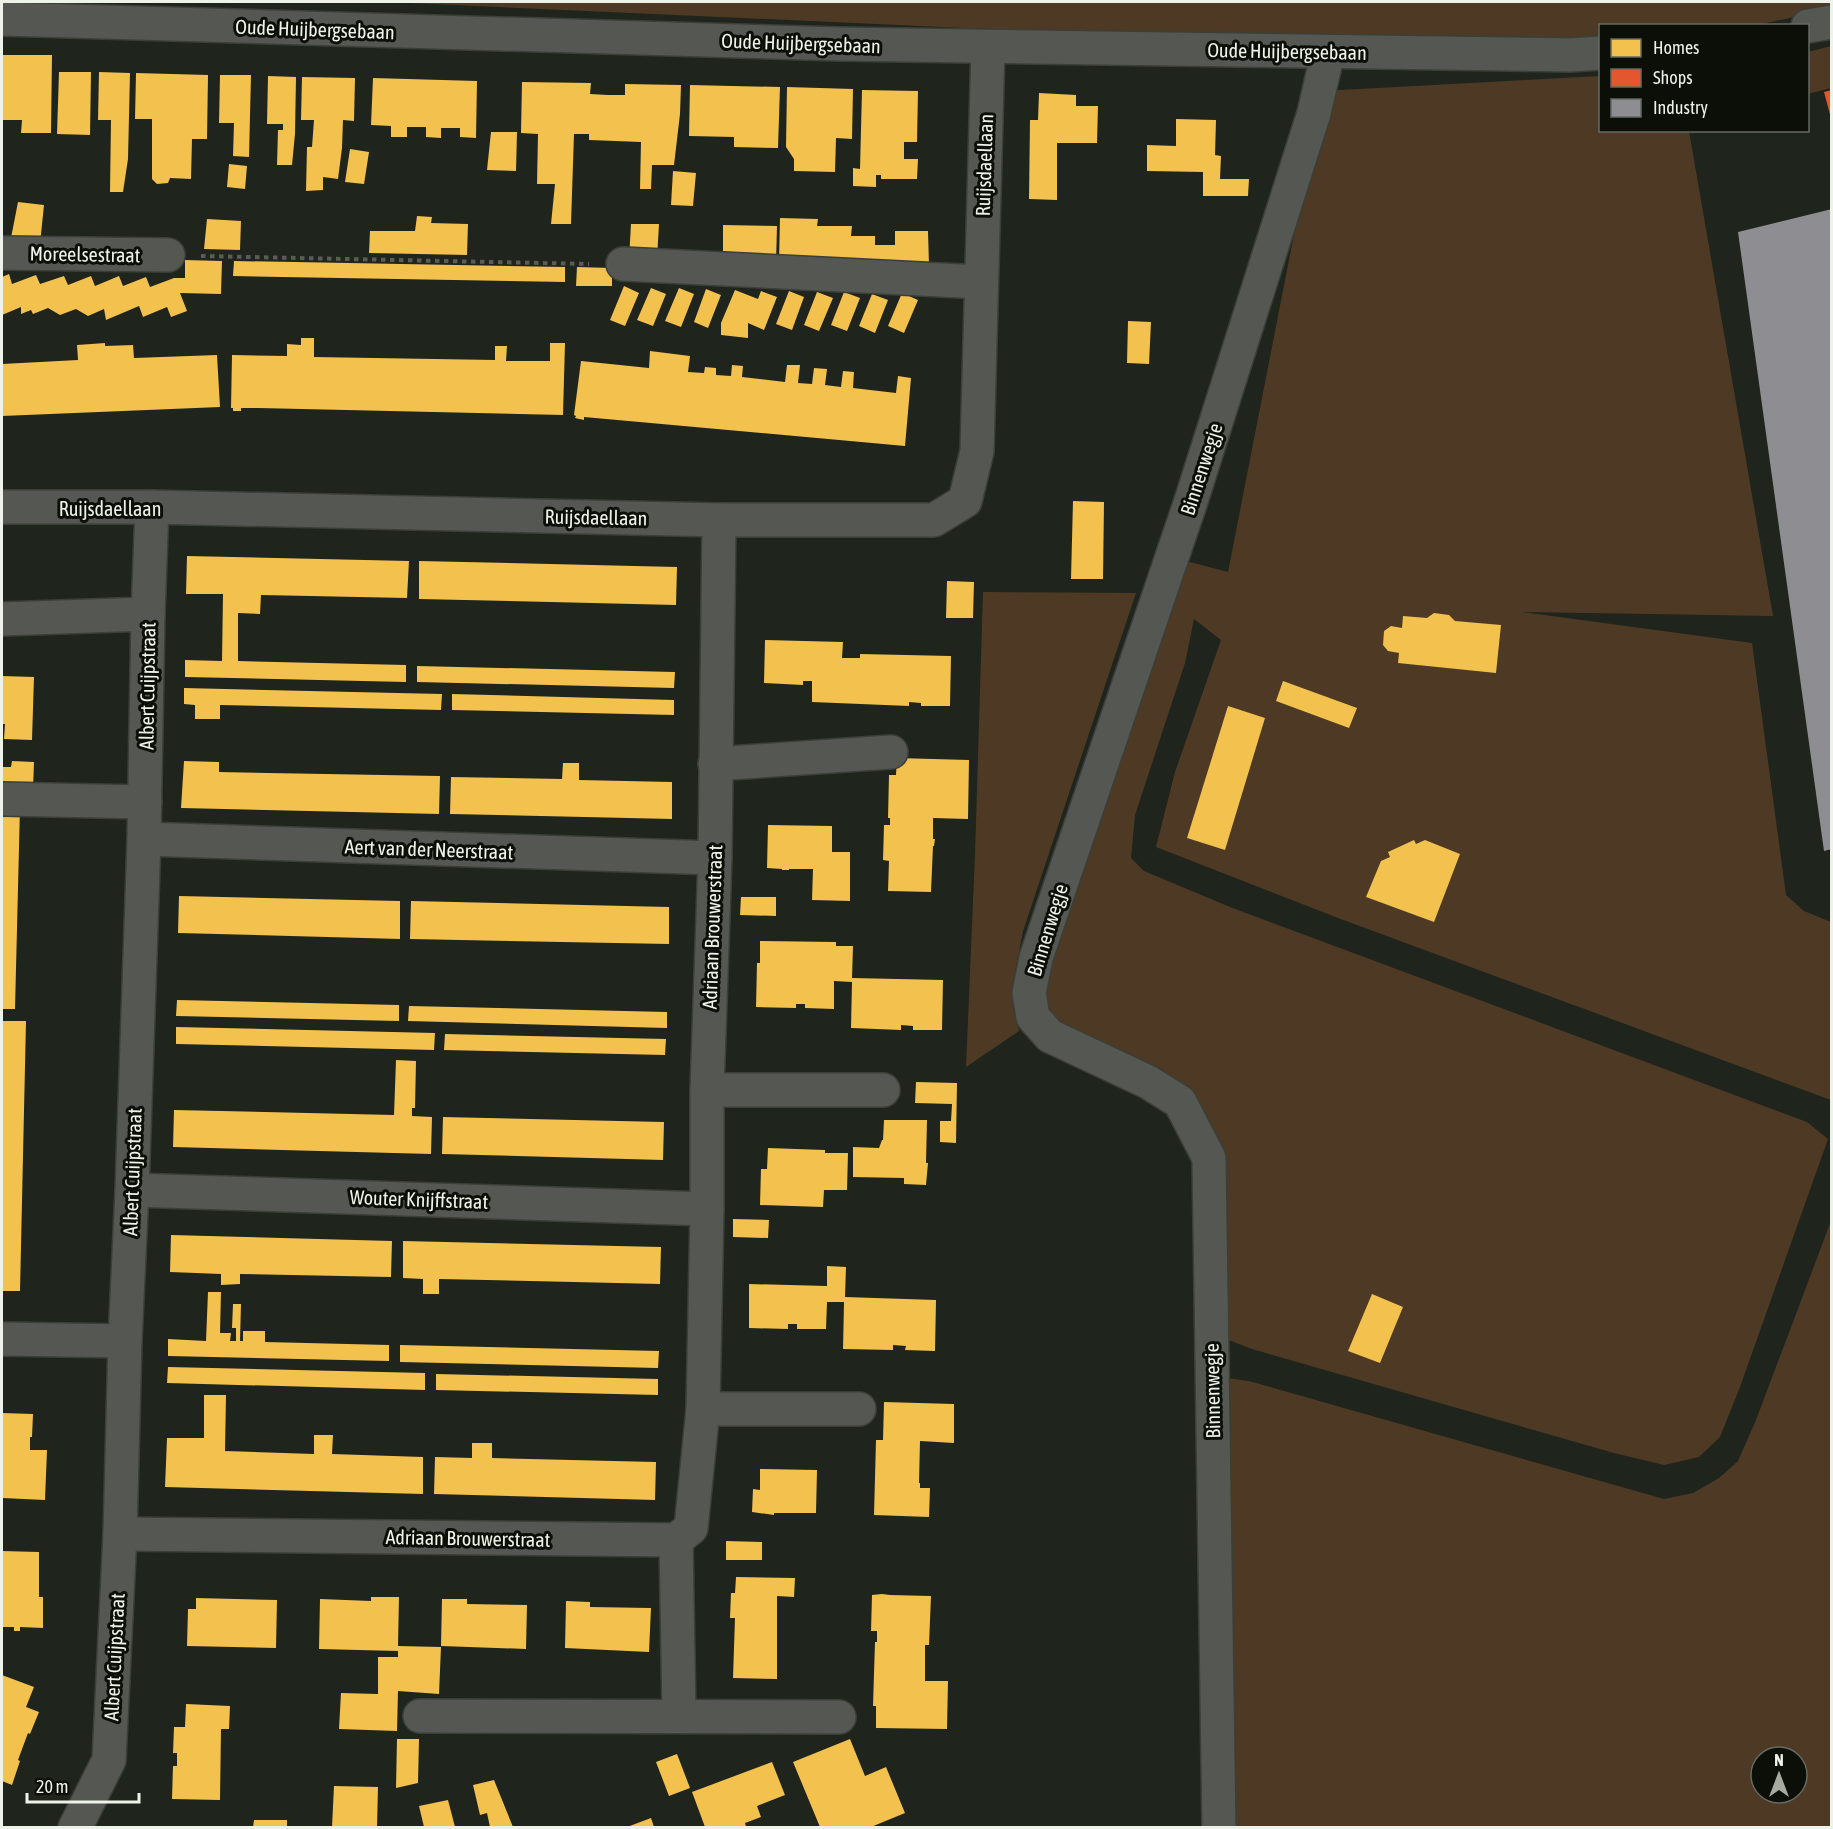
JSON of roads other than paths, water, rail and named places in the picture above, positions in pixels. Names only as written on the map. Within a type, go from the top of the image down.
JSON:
[{"type":"street","name":"Oude Huijbergsebaan","points":[[2,19],[988,47],[1570,55],[1599,53]]},
{"type":"street","points":[[1809,26],[1832,22]]},
{"type":"street","name":"Ruijsdaellaan","points":[[2,507],[152,507],[719,520],[934,520],[965,501],[977,451],[988,47]]},
{"type":"street","name":"Binnenwegje","points":[[1219,1827],[1209,1158],[1180,1101],[1148,1082],[1050,1036],[1033,1017],[1029,993],[1036,957],[1206,455],[1314,113],[1328,52]]},
{"type":"street","name":"Moreelsestraat","points":[[2,253],[168,255]]},
{"type":"street","points":[[623,264],[981,282]]},
{"type":"street","name":"Albert Cuijpstraat","points":[[75,1827],[109,1760],[120,1534],[132,1190],[152,507]]},
{"type":"street","name":"Adriaan Brouwerstraat","points":[[120,1534],[676,1540],[691,1528],[703,1409],[707,1090],[715,858],[719,520]]},
{"type":"street","points":[[2,619],[148,614]]},
{"type":"street","points":[[715,764],[891,752]]},
{"type":"street","points":[[2,799],[145,802]]},
{"type":"street","name":"Aert van der Neerstraat","points":[[144,839],[715,858]]},
{"type":"street","points":[[707,1090],[883,1090]]},
{"type":"street","name":"Wouter Knijffstraat","points":[[132,1190],[707,1209]]},
{"type":"street","points":[[2,1339],[125,1341]]},
{"type":"street","points":[[703,1409],[859,1409]]},
{"type":"street","points":[[676,1540],[680,1716]]},
{"type":"street","points":[[420,1716],[839,1717]]}]
